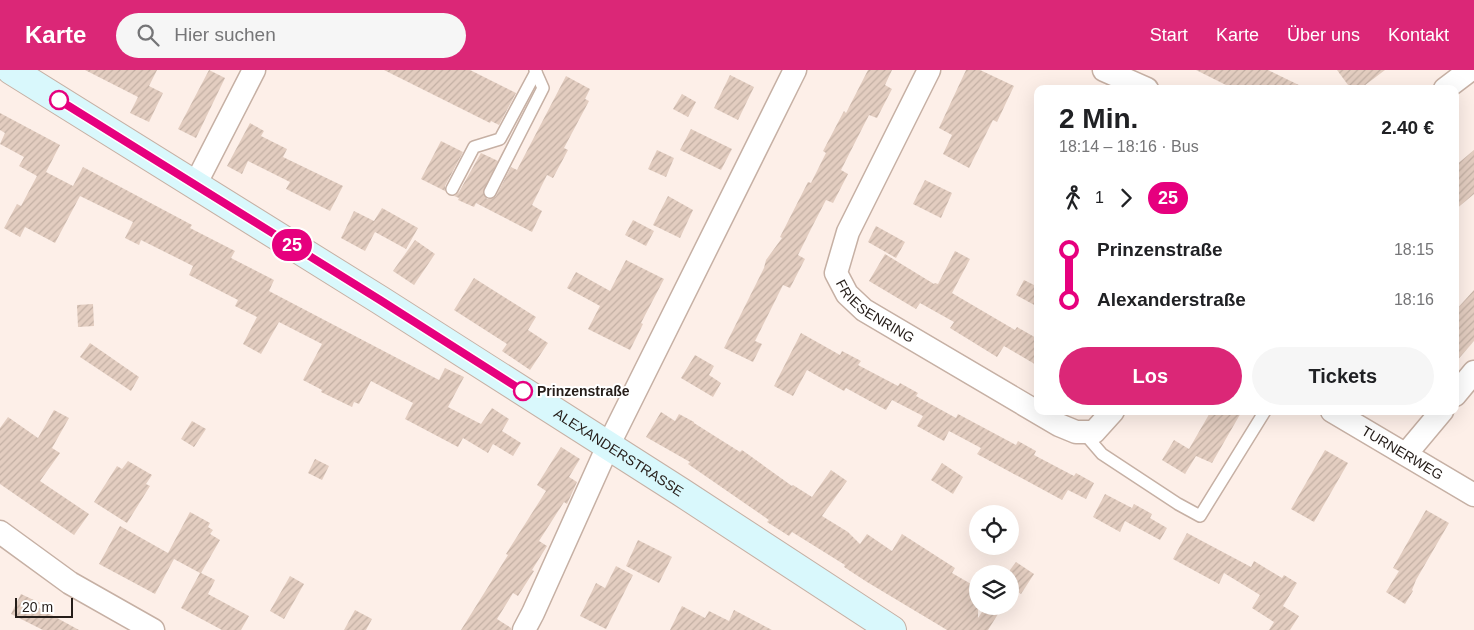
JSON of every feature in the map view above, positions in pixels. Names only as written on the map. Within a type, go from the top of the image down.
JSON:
[{"type":"street","name":"ALEXANDERSTRASSE","points":[[11,70],[380,300],[892,630]]},
{"type":"street","points":[[194,184],[254,70]]},
{"type":"street","points":[[524,630],[533,614],[608,446],[795,70]]},
{"type":"street","name":"FRIESENRING","points":[[929,70],[848,232],[836,273],[846,294],[864,310],[1034,410]]},
{"type":"street","points":[[1104,70],[1138,85]]},
{"type":"street","points":[[1450,85],[1470,70]]},
{"type":"street","points":[[1459,391],[1474,372]]},
{"type":"street","name":"FRIESENRING","points":[[1042,415],[1059,425],[1076,432],[1083,432]]},
{"type":"street","points":[[1083,432],[1094,432],[1109,415]]},
{"type":"street","name":"TURNERWEG","points":[[1339,415],[1474,495]]},
{"type":"street","points":[[1406,454],[1439,415]]},
{"type":"street","points":[[0,532],[70,583],[153,630]]},
{"type":"lane","points":[[452,189],[474,147],[500,139],[536,71]]},
{"type":"lane","points":[[490,192],[543,88],[536,71]]},
{"type":"lane","points":[[1083,432],[1102,454],[1178,504],[1200,516],[1262,415]]},
{"type":"building","points":[[85,70],[157,70],[149,86],[163,93],[149,122],[130,113],[138,97]]},
{"type":"building","points":[[209,70],[225,78],[196,138],[178,129]]},
{"type":"building","points":[[384,70],[470,70],[516,93],[499,125],[491,121],[490,123]]},
{"type":"building","points":[[868,70],[892,70],[885,85],[892,89],[877,118],[869,115],[841,170],[848,174],[833,203],[826,200],[798,255],[805,259],[790,288],[783,285],[755,341],[762,344],[753,362],[724,348],[764,268],[766,260],[782,238],[780,237],[808,182],[811,183],[826,153],[823,151],[844,111],[846,113]]},
{"type":"building","points":[[966,70],[980,70],[1014,86],[997,122],[993,120],[969,168],[943,154],[952,135],[939,128]]},
{"type":"building","points":[[1196,70],[1268,70],[1299,85],[1226,85]]},
{"type":"building","points":[[1337,70],[1385,70],[1365,85],[1348,85]]},
{"type":"building","points":[[730,75],[754,87],[738,120],[714,108]]},
{"type":"building","points":[[566,76],[590,89],[585,99],[589,101],[564,148],[568,150],[553,178],[547,175],[532,205],[542,211],[532,232],[476,203],[474,207],[458,200],[459,198],[454,196],[459,192],[481,153],[498,161],[483,192],[487,199],[496,196],[511,167],[517,170]]},
{"type":"building","points":[[682,94],[696,102],[688,117],[673,109]]},
{"type":"building","points":[[0,113],[60,145],[46,172],[73,186],[83,167],[192,225],[190,228],[235,251],[231,258],[274,280],[269,291],[439,380],[445,368],[464,377],[448,407],[481,424],[492,408],[509,419],[502,431],[521,443],[513,456],[493,444],[488,453],[463,438],[458,447],[405,419],[413,403],[371,381],[359,404],[354,402],[352,407],[321,392],[322,390],[303,380],[322,344],[279,322],[261,354],[243,344],[257,317],[235,306],[238,300],[189,275],[193,266],[141,240],[139,245],[125,238],[133,222],[80,196],[55,243],[25,227],[20,237],[4,228],[17,204],[21,206],[37,176],[19,166],[24,157],[0,144],[5,133],[0,130]]},
{"type":"building","points":[[250,123],[264,131],[261,136],[287,149],[283,157],[343,186],[330,211],[286,189],[290,182],[248,161],[242,174],[227,166]]},
{"type":"building","points":[[691,129],[732,149],[721,170],[680,150]]},
{"type":"building","points":[[441,141],[463,152],[445,186],[445,191],[421,179]]},
{"type":"building","points":[[657,150],[674,158],[666,177],[648,169]]},
{"type":"building","points":[[1474,150],[1474,194],[1459,207],[1459,163]]},
{"type":"building","points":[[925,180],[952,193],[941,218],[913,204]]},
{"type":"building","points":[[668,196],[693,210],[680,238],[653,225]]},
{"type":"building","points":[[382,208],[418,228],[406,249],[375,232],[365,251],[341,238],[354,211],[374,221]]},
{"type":"building","points":[[633,220],[654,231],[646,246],[625,235]]},
{"type":"building","points":[[876,226],[905,242],[896,258],[868,242]]},
{"type":"building","points":[[415,240],[435,254],[414,285],[393,271]]},
{"type":"building","points":[[955,251],[970,259],[952,293],[1015,330],[1017,327],[1034,337],[1034,364],[1004,346],[997,357],[950,328],[954,322],[920,303],[916,309],[869,281],[885,254],[934,284],[938,284]]},
{"type":"building","points":[[626,260],[664,279],[641,323],[643,324],[630,350],[588,329],[600,306],[567,288],[576,272],[610,291]]},
{"type":"building","points":[[474,278],[536,317],[528,330],[548,343],[530,370],[502,351],[507,344],[454,310]]},
{"type":"building","points":[[1024,280],[1034,285],[1034,305],[1016,295]]},
{"type":"building","points":[[1474,290],[1474,341],[1459,358],[1459,307]]},
{"type":"building","points":[[93,304],[94,326],[78,327],[77,305]]},
{"type":"building","points":[[801,333],[840,355],[842,351],[861,361],[858,365],[898,386],[900,383],[918,393],[916,396],[956,418],[958,414],[1016,445],[1018,441],[1036,451],[1034,455],[1074,476],[1076,473],[1094,483],[1086,499],[1068,490],[1062,500],[977,454],[981,448],[949,431],[944,441],[917,426],[923,416],[892,400],[886,410],[846,388],[844,391],[807,370],[793,396],[774,386]]},
{"type":"building","points":[[90,343],[139,377],[131,391],[80,357]]},
{"type":"building","points":[[695,355],[714,366],[709,375],[721,383],[713,397],[681,378]]},
{"type":"building","points":[[54,410],[69,418],[52,448],[60,453],[40,481],[89,514],[74,535],[0,484],[0,428],[8,417],[38,438]]},
{"type":"building","points":[[661,412],[675,421],[679,414],[740,452],[742,450],[792,486],[812,497],[831,470],[847,481],[822,516],[848,532],[860,544],[867,534],[892,551],[902,534],[955,568],[952,573],[969,583],[969,615],[978,615],[978,618],[980,615],[997,615],[988,630],[947,630],[867,582],[844,567],[845,565],[792,532],[789,536],[767,522],[769,520],[688,464],[690,462],[646,437]]},
{"type":"building","points":[[1209,415],[1240,415],[1212,463],[1196,456],[1185,474],[1162,460],[1174,440],[1189,449]]},
{"type":"building","points":[[192,421],[206,429],[194,447],[181,439]]},
{"type":"building","points":[[561,447],[580,459],[569,477],[577,482],[567,504],[564,502],[539,541],[547,546],[532,570],[534,571],[518,596],[513,593],[497,619],[511,628],[511,630],[461,630],[546,491],[537,485]]},
{"type":"building","points":[[1325,450],[1348,463],[1314,522],[1291,509]]},
{"type":"building","points":[[315,459],[329,466],[322,480],[308,473]]},
{"type":"building","points":[[128,461],[152,475],[146,484],[150,486],[127,523],[94,502],[117,466],[122,469]]},
{"type":"building","points":[[942,463],[963,477],[953,494],[931,480]]},
{"type":"building","points":[[1105,494],[1132,508],[1134,504],[1152,514],[1150,518],[1167,528],[1160,540],[1125,521],[1120,532],[1093,517]]},
{"type":"building","points":[[1426,510],[1449,523],[1416,580],[1413,591],[1405,604],[1386,592],[1399,571],[1393,568]]},
{"type":"building","points":[[190,512],[210,523],[208,527],[213,530],[210,534],[220,540],[201,573],[215,580],[208,594],[249,616],[241,630],[222,630],[181,608],[200,573],[174,559],[155,594],[99,564],[120,526],[168,553]]},
{"type":"building","points":[[1187,533],[1251,567],[1254,561],[1282,578],[1284,575],[1297,583],[1283,606],[1299,616],[1290,630],[1269,630],[1274,622],[1252,608],[1260,595],[1224,573],[1219,584],[1173,559]]},
{"type":"building","points":[[638,540],[672,557],[659,583],[626,566]]},
{"type":"building","points":[[1016,562],[1034,574],[1021,594],[1019,593],[1019,565],[1014,565]]},
{"type":"building","points":[[616,566],[633,575],[606,629],[580,616],[596,583],[605,588]]},
{"type":"building","points":[[290,576],[304,584],[284,619],[270,611]]},
{"type":"building","points":[[21,594],[40,603],[37,607],[79,630],[43,630],[11,614]]},
{"type":"building","points":[[682,606],[705,618],[709,611],[729,621],[734,610],[772,630],[670,630]]},
{"type":"building","points":[[355,610],[372,619],[366,630],[344,630]]},
{"type":"bus line","name":"25","points":[[59,100],[523,391]]},
{"type":"place","name":"Prinzenstraße","points":[[523,391]]}]
